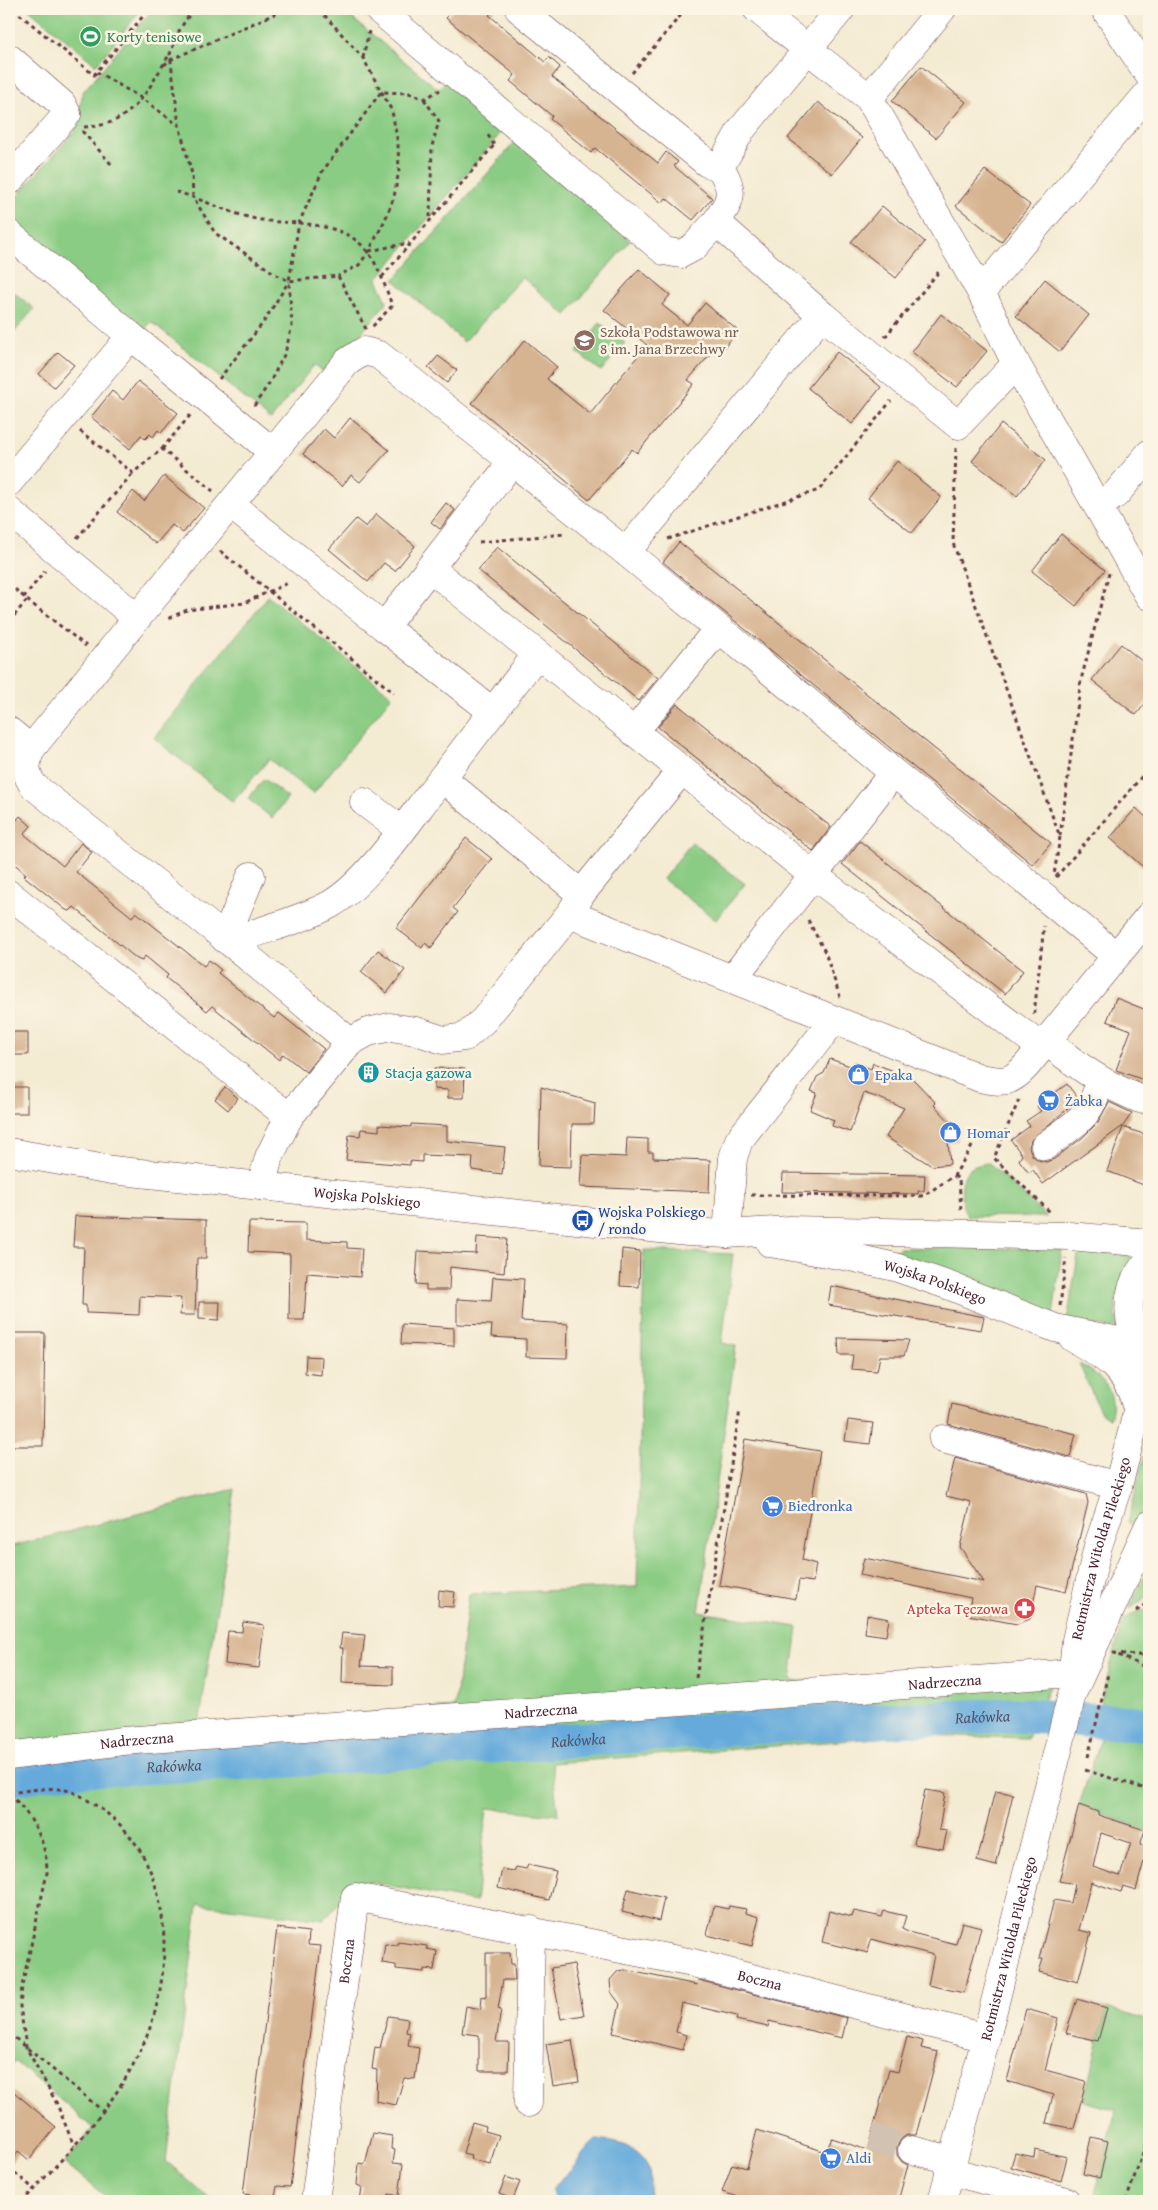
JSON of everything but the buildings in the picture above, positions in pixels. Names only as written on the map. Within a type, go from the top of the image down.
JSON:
[{"type":"street","points":[[382,10],[664,251],[681,254],[694,247],[729,204],[731,189],[720,167],[706,163],[519,9]]},
{"type":"street","points":[[757,9],[869,98],[980,292],[1016,364],[1149,596]]},
{"type":"street","points":[[720,167],[741,130],[841,9]]},
{"type":"street","points":[[869,98],[942,9]]},
{"type":"street","points":[[1105,9],[1149,75]]},
{"type":"street","points":[[9,58],[62,104],[67,114],[9,181]]},
{"type":"street","points":[[980,292],[1149,92]]},
{"type":"street","points":[[716,222],[822,314],[958,425],[1016,364]]},
{"type":"street","points":[[9,234],[274,452]]},
{"type":"street","points":[[626,552],[822,314]]},
{"type":"street","points":[[9,482],[131,336]]},
{"type":"street","points":[[350,1042],[228,940],[35,787],[27,774],[26,763],[31,749],[103,660],[150,619],[204,538],[347,362],[364,351],[379,355],[626,552],[1115,955]]},
{"type":"street","points":[[1098,506],[1116,494],[1149,454]]},
{"type":"street","points":[[384,627],[512,462]]},
{"type":"street","points":[[231,505],[493,712]]},
{"type":"street","points":[[9,511],[60,554],[150,619]]},
{"type":"street","points":[[430,568],[812,875],[1040,1044],[1100,1081],[1140,1099]]},
{"type":"street","points":[[634,732],[718,629]]},
{"type":"street","points":[[228,940],[331,904],[352,889],[401,830],[538,654]]},
{"type":"street","points":[[9,731],[31,749]]},
{"type":"street","points":[[261,1186],[269,1157],[289,1116],[350,1042],[368,1032],[390,1027],[416,1031],[443,1040],[465,1037],[484,1020],[682,770]]},
{"type":"street","points":[[733,978],[893,773]]},
{"type":"street","points":[[442,778],[576,903],[582,919],[733,978],[840,1024],[980,1078],[994,1081],[1012,1080],[1040,1044],[1149,916]]},
{"type":"street","points":[[364,802],[401,830]]},
{"type":"street","points":[[228,940],[251,876]]},
{"type":"street","points":[[9,894],[289,1116]]},
{"type":"street","points":[[727,1234],[733,1158],[738,1140],[840,1024]]},
{"type":"street","points":[[1045,1146],[1088,1114],[1096,1099],[1100,1081]]},
{"type":"street","name":"Wojska Polskiego","points":[[9,1152],[112,1170],[688,1232],[727,1234],[790,1230],[1069,1236],[1149,1243]]},
{"type":"street","name":"Wojska Polskiego","points":[[727,1234],[855,1258],[895,1268],[1144,1352]]},
{"type":"street","points":[[1144,1352],[1130,1327],[1128,1306],[1132,1287],[1141,1269],[1149,1261]]},
{"type":"street","points":[[1057,1322],[1118,1368],[1132,1392],[1137,1413]]},
{"type":"street","name":"Rotmistrza Witolda Pileckiego","points":[[942,2201],[986,2038],[1059,1749],[1072,1683],[1076,1640],[1098,1546],[1118,1486],[1137,1413],[1144,1352]]},
{"type":"street","points":[[943,1439],[1118,1486]]},
{"type":"street","name":"Rotmistrza Witolda Pileckiego","points":[[1072,1683],[1146,1538]]},
{"type":"street","name":"Nadrzeczna","points":[[9,1756],[123,1741],[692,1698],[1072,1683]]},
{"type":"street","name":"Boczna","points":[[316,2201],[355,1897],[693,1963],[986,2038]]},
{"type":"street","points":[[528,2103],[531,1930]]},
{"type":"street","points":[[912,2150],[951,2166],[1066,2201]]},
{"type":"path","points":[[13,9],[94,76],[148,9]]},
{"type":"path","points":[[112,165],[79,128],[95,127],[132,112],[143,99],[170,54],[180,29],[193,9]]},
{"type":"path","points":[[160,69],[170,60],[286,9]]},
{"type":"path","points":[[170,54],[179,125],[192,174],[193,197],[215,233],[289,281],[338,276],[359,265],[369,251],[394,197],[399,170],[397,127],[392,111],[363,58],[319,9]]},
{"type":"path","points":[[618,90],[686,9]]},
{"type":"path","points":[[97,72],[143,99],[179,125]]},
{"type":"path","points":[[424,99],[442,89]]},
{"type":"path","points":[[381,92],[409,93],[424,99],[439,121],[432,146],[430,219]]},
{"type":"path","points":[[239,424],[270,382],[285,353],[292,326],[289,281],[299,223],[322,172],[381,92]]},
{"type":"path","points":[[382,277],[513,122]]},
{"type":"path","points":[[176,192],[193,197],[235,215],[270,222],[299,223],[342,231],[369,251],[382,277],[392,306],[368,331],[338,276]]},
{"type":"path","points":[[369,251],[410,243]]},
{"type":"path","points":[[871,354],[956,251]]},
{"type":"path","points":[[9,622],[60,554],[69,547],[133,473],[162,449],[205,397],[263,323],[289,281]]},
{"type":"path","points":[[662,540],[819,490],[906,383]]},
{"type":"path","points":[[63,417],[133,473]]},
{"type":"path","points":[[958,425],[953,543],[1060,837]]},
{"type":"path","points":[[162,449],[231,505]]},
{"type":"path","points":[[447,545],[598,530]]},
{"type":"path","points":[[204,538],[394,693]]},
{"type":"path","points":[[1120,545],[1110,571],[1080,680],[1053,881],[1149,768]]},
{"type":"path","points":[[150,619],[187,610],[244,603],[288,585],[307,566]]},
{"type":"path","points":[[9,584],[103,660]]},
{"type":"path","points":[[795,898],[825,952],[835,977],[840,1024]]},
{"type":"path","points":[[1040,1044],[1039,970],[1048,900]]},
{"type":"path","points":[[748,1200],[749,1195],[923,1196],[954,1176],[974,1143]]},
{"type":"path","points":[[954,1176],[959,1179],[961,1213]]},
{"type":"path","points":[[1057,1322],[1067,1250]]},
{"type":"path","points":[[692,1698],[740,1410]]},
{"type":"path","points":[[1149,1656],[1114,1653],[1149,1669]]},
{"type":"path","points":[[1088,1757],[1101,1700]]},
{"type":"path","points":[[1085,1770],[1149,1790]]},
{"type":"path","points":[[9,1793],[66,1790],[84,1798],[116,1820],[128,1831],[140,1848],[156,1885],[164,1950],[164,1969],[160,1992],[144,2041],[124,2082],[104,2112],[24,2201]]},
{"type":"path","points":[[9,1793],[22,1806],[40,1833],[47,1856],[46,1873],[22,1986],[20,2006],[26,2047],[57,2104],[74,2146]]},
{"type":"path","points":[[9,2033],[104,2112]]},
{"type":"path","points":[[1126,2201],[1149,2135]]},
{"type":"path","points":[[9,2168],[34,2189]]},
{"type":"green space","name":"Korty tenisowe","points":[[29,9],[142,9],[96,65]]},
{"type":"green space","points":[[153,9],[341,9],[438,89],[448,79],[505,128],[377,279],[387,302],[327,375],[314,365],[271,420],[152,322],[140,333],[9,223],[9,205],[75,131],[83,92]]},
{"type":"green space","points":[[516,141],[630,241],[566,315],[522,277],[464,342],[394,280]]},
{"type":"green space","points":[[9,288],[34,309],[9,338]]},
{"type":"green space","points":[[600,323],[625,343],[601,371],[577,352]]},
{"type":"green space","points":[[268,596],[392,696],[313,794],[269,759],[233,802],[154,738]]},
{"type":"green space","points":[[264,779],[288,798],[272,818],[248,799]]},
{"type":"green space","points":[[692,842],[745,884],[716,920],[663,879]]},
{"type":"green space","points":[[989,1163],[1046,1217],[968,1216],[964,1210],[962,1198],[964,1178],[966,1173],[975,1166]]},
{"type":"green space","points":[[899,1248],[1062,1249],[1053,1315],[893,1253]]},
{"type":"green space","points":[[644,1250],[733,1254],[722,1343],[736,1346],[699,1612],[798,1627],[791,1681],[1054,1674],[1028,1738],[917,1735],[552,1763],[558,1815],[487,1808],[476,1902],[360,1880],[324,1920],[198,1904],[166,2161],[212,2201],[111,2201],[65,2163],[93,2128],[15,2061],[9,2068],[9,1547],[235,1489],[199,1725],[455,1707],[469,1594],[637,1587]]},
{"type":"green space","points":[[1079,1250],[1131,1255],[1129,1266],[1117,1296],[1116,1316],[1118,1329],[1067,1321]]},
{"type":"green space","points":[[1079,1364],[1094,1373],[1106,1385],[1112,1400],[1110,1418],[1101,1413]]},
{"type":"green space","points":[[1148,1442],[1149,1507],[1139,1524],[1133,1528],[1128,1522]]},
{"type":"green space","points":[[1149,1568],[1149,1595],[1130,1609],[1131,1604]]},
{"type":"green space","points":[[1140,1610],[1149,1611],[1149,1832],[1079,1805],[1106,1723],[1101,1700],[1123,1620]]},
{"type":"green space","points":[[1107,2008],[1149,2021],[1149,2201],[1093,2201],[1116,2110],[1083,2101]]},
{"type":"water","points":[[596,2140],[622,2145],[632,2149],[641,2156],[650,2174],[647,2201],[555,2201],[552,2190],[554,2187]]},
{"type":"waterway","name":"Rakówka","points":[[9,1779],[61,1770],[259,1762],[800,1724],[1012,1715],[1149,1724]]},
{"type":"tunnel","points":[[870,2137],[912,2150]]},
{"type":"place","name":"Korty tenisowe","points":[[91,37]]},
{"type":"place","name":"Szkoła Podstawowa nr 8 im. Jana Brzechwy","points":[[584,341]]},
{"type":"place","name":"Stacja gazowa","points":[[369,1073]]},
{"type":"place","name":"Epaka","points":[[859,1075]]},
{"type":"place","name":"Żabka","points":[[1049,1101]]},
{"type":"place","name":"Homar","points":[[951,1133]]},
{"type":"place","name":"Wojska Polskiego / rondo","points":[[582,1221]]},
{"type":"place","name":"Biedronka","points":[[772,1506]]},
{"type":"place","name":"Apteka Tęczowa","points":[[1024,1609]]},
{"type":"place","name":"Aldi","points":[[830,2158]]}]
